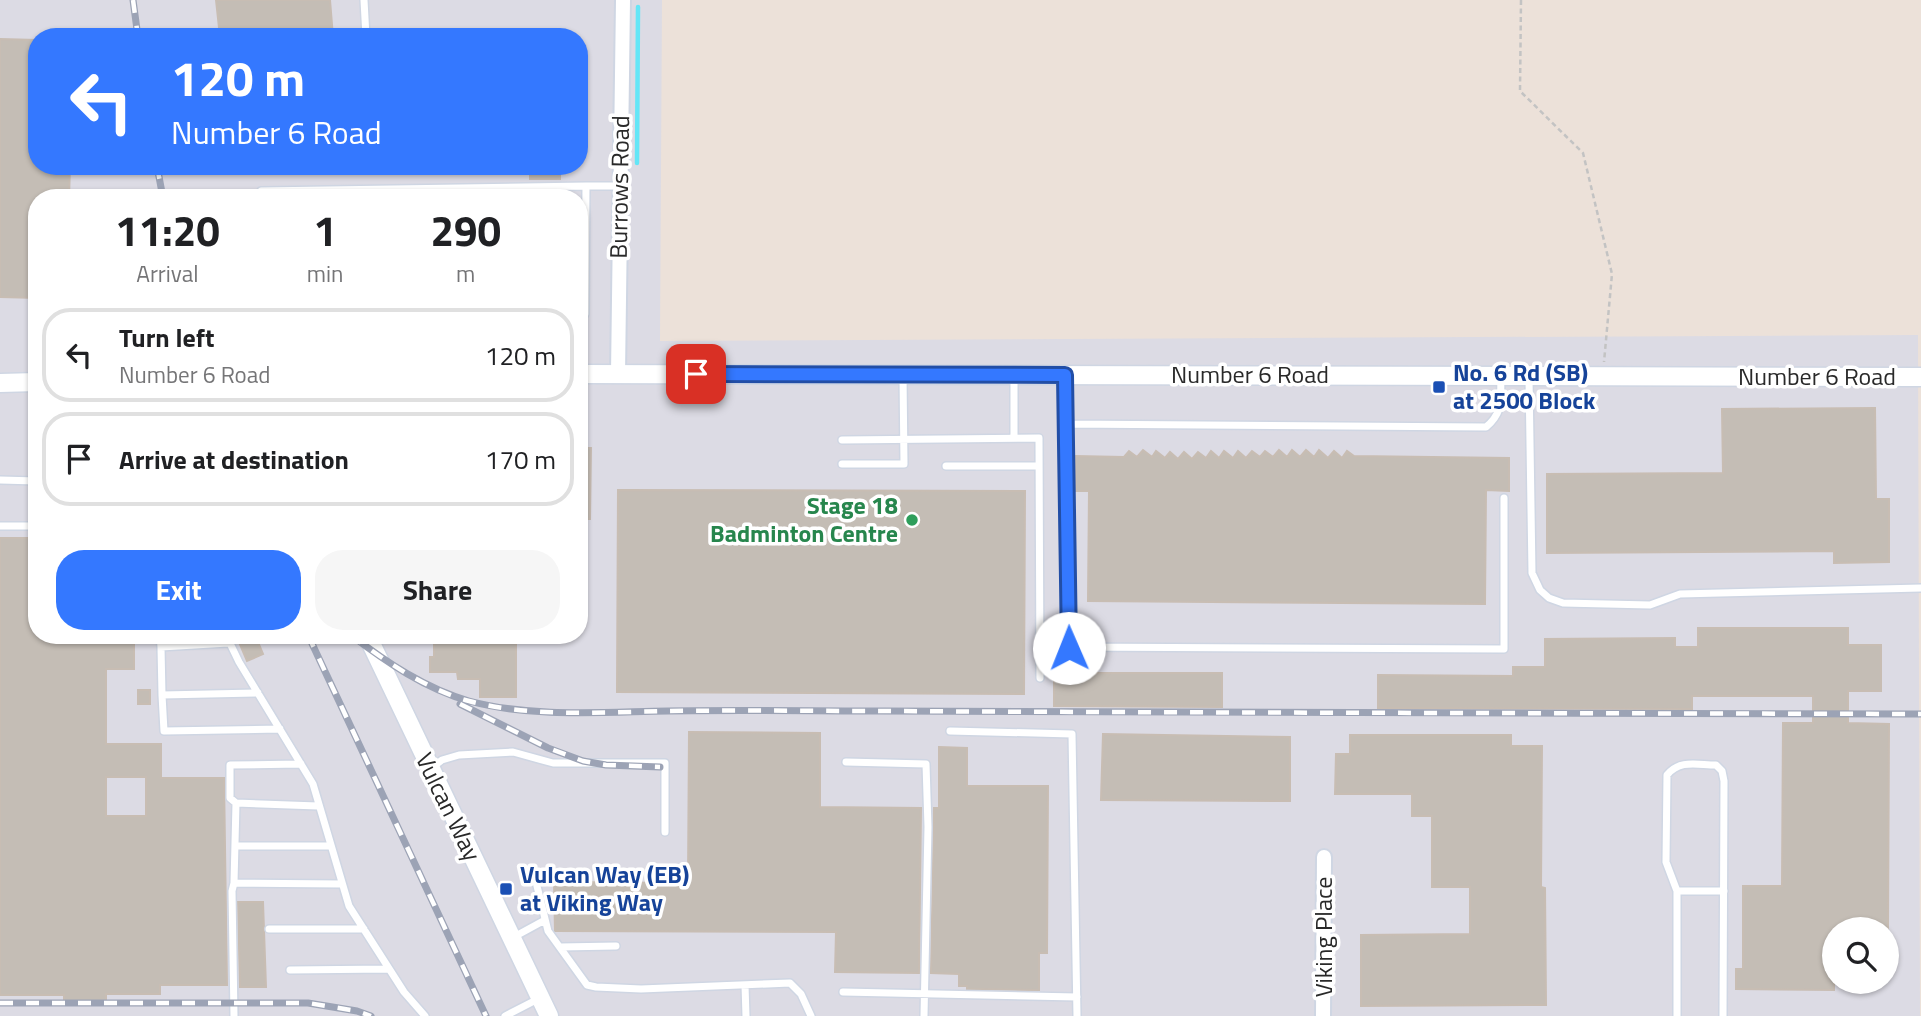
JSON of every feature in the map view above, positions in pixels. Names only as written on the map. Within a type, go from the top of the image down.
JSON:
[{"type":"street","name":"Burrows Road","points":[[618,374],[623,0]]},
{"type":"street","name":"Number 6 Road","points":[[588,374],[1921,377]]},
{"type":"street","points":[[0,383],[28,382]]},
{"type":"street","name":"Vulcan Way","points":[[371,644],[550,1016]]},
{"type":"street","name":"Viking Place","points":[[1323,1016],[1324,857]]},
{"type":"lane","points":[[364,0],[366,28]]},
{"type":"lane","points":[[399,189],[621,186]]},
{"type":"lane","points":[[842,464],[904,464],[903,374]]},
{"type":"lane","points":[[1014,375],[1014,438]]},
{"type":"lane","points":[[1065,375],[1069,648],[1504,649],[1504,498]]},
{"type":"lane","points":[[1065,424],[1486,426],[1496,419],[1500,407],[1501,376]]},
{"type":"lane","points":[[1529,376],[1532,573],[1540,590],[1549,598],[1563,603],[1650,605],[1680,594],[1921,588]]},
{"type":"lane","points":[[842,440],[1039,438],[1040,678]]},
{"type":"lane","points":[[946,466],[1039,466]]},
{"type":"lane","points":[[0,480],[28,481]]},
{"type":"lane","points":[[0,526],[28,526]]},
{"type":"lane","points":[[161,644],[164,731],[280,729]]},
{"type":"lane","points":[[161,647],[186,644]]},
{"type":"lane","points":[[230,644],[313,784],[349,906],[388,969],[425,1016]]},
{"type":"lane","points":[[162,695],[258,693]]},
{"type":"lane","points":[[950,731],[1072,734],[1077,1016]]},
{"type":"lane","points":[[430,769],[442,760],[459,755],[513,752],[553,762],[665,763],[665,832]]},
{"type":"lane","points":[[846,762],[926,764],[928,827],[924,1016]]},
{"type":"lane","points":[[301,764],[230,765],[230,798],[236,803],[318,806]]},
{"type":"lane","points":[[1677,1016],[1677,891],[1666,862],[1667,775],[1674,766],[1681,764],[1716,765],[1722,771],[1724,781],[1723,1016]]},
{"type":"lane","points":[[233,1016],[232,891],[236,803]]},
{"type":"lane","points":[[236,846],[331,846]]},
{"type":"lane","points":[[536,882],[548,931],[587,985],[596,988],[641,989],[790,983],[801,994],[811,1016]]},
{"type":"lane","points":[[234,883],[342,884]]},
{"type":"lane","points":[[1677,891],[1724,891]]},
{"type":"lane","points":[[512,938],[545,920]]},
{"type":"lane","points":[[269,929],[364,929]]},
{"type":"lane","points":[[560,947],[616,946]]},
{"type":"lane","points":[[290,970],[388,969]]},
{"type":"lane","points":[[745,985],[746,1016]]},
{"type":"lane","points":[[843,992],[1077,997]]},
{"type":"lane","points":[[505,1016],[541,998]]},
{"type":"path","points":[[1521,0],[1520,91],[1583,153],[1612,274],[1602,376]]},
{"type":"shaded area","points":[[0,0],[662,0],[660,341],[1918,335],[1920,1016],[0,1016]]},
{"type":"building","points":[[216,0],[330,0],[332,28],[219,28]]},
{"type":"building","points":[[0,39],[28,40],[28,175],[70,175],[69,189],[28,189],[28,298],[0,297]]},
{"type":"building","points":[[530,175],[560,175],[560,179],[530,179]]},
{"type":"building","points":[[1875,408],[1876,499],[1889,499],[1889,562],[1834,563],[1834,551],[1547,553],[1547,474],[1723,473],[1722,409]]},
{"type":"building","points":[[588,448],[591,448],[588,519]]},
{"type":"building","points":[[1143,450],[1152,457],[1156,451],[1165,458],[1170,452],[1178,459],[1184,452],[1192,459],[1198,452],[1206,458],[1211,451],[1219,458],[1224,451],[1233,458],[1238,451],[1246,458],[1252,451],[1260,457],[1265,451],[1273,457],[1279,450],[1287,457],[1292,450],[1300,457],[1306,450],[1314,457],[1319,450],[1328,458],[1334,451],[1342,458],[1347,451],[1354,456],[1509,458],[1509,491],[1486,490],[1485,604],[1088,601],[1089,491],[1076,491],[1076,456],[1124,457],[1129,451],[1137,457]]},
{"type":"building","points":[[618,490],[1025,491],[1024,694],[617,692]]},
{"type":"building","points":[[0,538],[28,538],[28,644],[134,644],[134,669],[106,669],[106,744],[161,744],[161,778],[224,778],[227,985],[160,985],[160,994],[106,994],[106,1005],[64,1005],[64,995],[0,995]],"holes":[[[106,777],[146,777],[146,816],[106,816]]]},
{"type":"building","points":[[1698,628],[1848,628],[1848,645],[1881,645],[1881,691],[1848,691],[1848,723],[1889,724],[1888,917],[1822,917],[1822,990],[1736,989],[1736,969],[1743,969],[1743,886],[1782,886],[1783,723],[1813,723],[1813,696],[1692,696],[1692,709],[1378,708],[1378,675],[1513,676],[1513,667],[1545,667],[1545,639],[1675,638],[1675,647],[1698,647]]},
{"type":"building","points":[[240,644],[259,644],[263,654],[247,661]]},
{"type":"building","points":[[434,644],[516,644],[516,697],[480,697],[480,679],[458,679],[457,672],[430,672],[430,657],[434,657]]},
{"type":"building","points":[[1054,673],[1222,673],[1222,707],[1054,706]]},
{"type":"building","points":[[138,690],[150,690],[150,704],[138,704]]},
{"type":"building","points":[[689,732],[820,733],[820,807],[921,808],[919,973],[835,972],[836,932],[555,931],[554,882],[688,883]]},
{"type":"building","points":[[1103,734],[1290,737],[1290,801],[1101,800]]},
{"type":"building","points":[[1350,735],[1511,735],[1511,746],[1542,746],[1541,887],[1545,888],[1546,1005],[1361,1006],[1361,935],[1470,934],[1470,887],[1432,887],[1432,816],[1412,816],[1412,794],[1335,794],[1336,754],[1350,754]]},
{"type":"building","points":[[939,747],[967,748],[967,786],[1048,786],[1047,953],[1039,953],[1039,990],[967,989],[967,986],[959,986],[959,974],[931,973],[934,808],[939,808]]},
{"type":"building","points":[[238,902],[263,902],[266,987],[240,987]]},
{"type":"waterway","points":[[637,163],[638,7]]},
{"type":"railway","points":[[133,0],[137,28]]},
{"type":"railway","points":[[159,175],[161,189]]},
{"type":"railway","points":[[312,644],[486,1016]]},
{"type":"railway","points":[[363,644],[407,674],[453,696],[493,706],[543,712],[1921,714]]},
{"type":"railway","points":[[460,704],[548,748],[583,761],[606,765],[660,767]]},
{"type":"railway","points":[[0,1003],[308,1003],[371,1016]]},
{"type":"place","name":"No. 6 Rd (SB) at 2500 Block","points":[[1439,387]]},
{"type":"place","name":"Stage 18 Badminton Centre","points":[[912,520]]},
{"type":"place","name":"Vulcan Way (EB) at Viking Way","points":[[506,889]]},
{"type":"route","points":[[696,374],[1065,375],[1069,648]]}]
